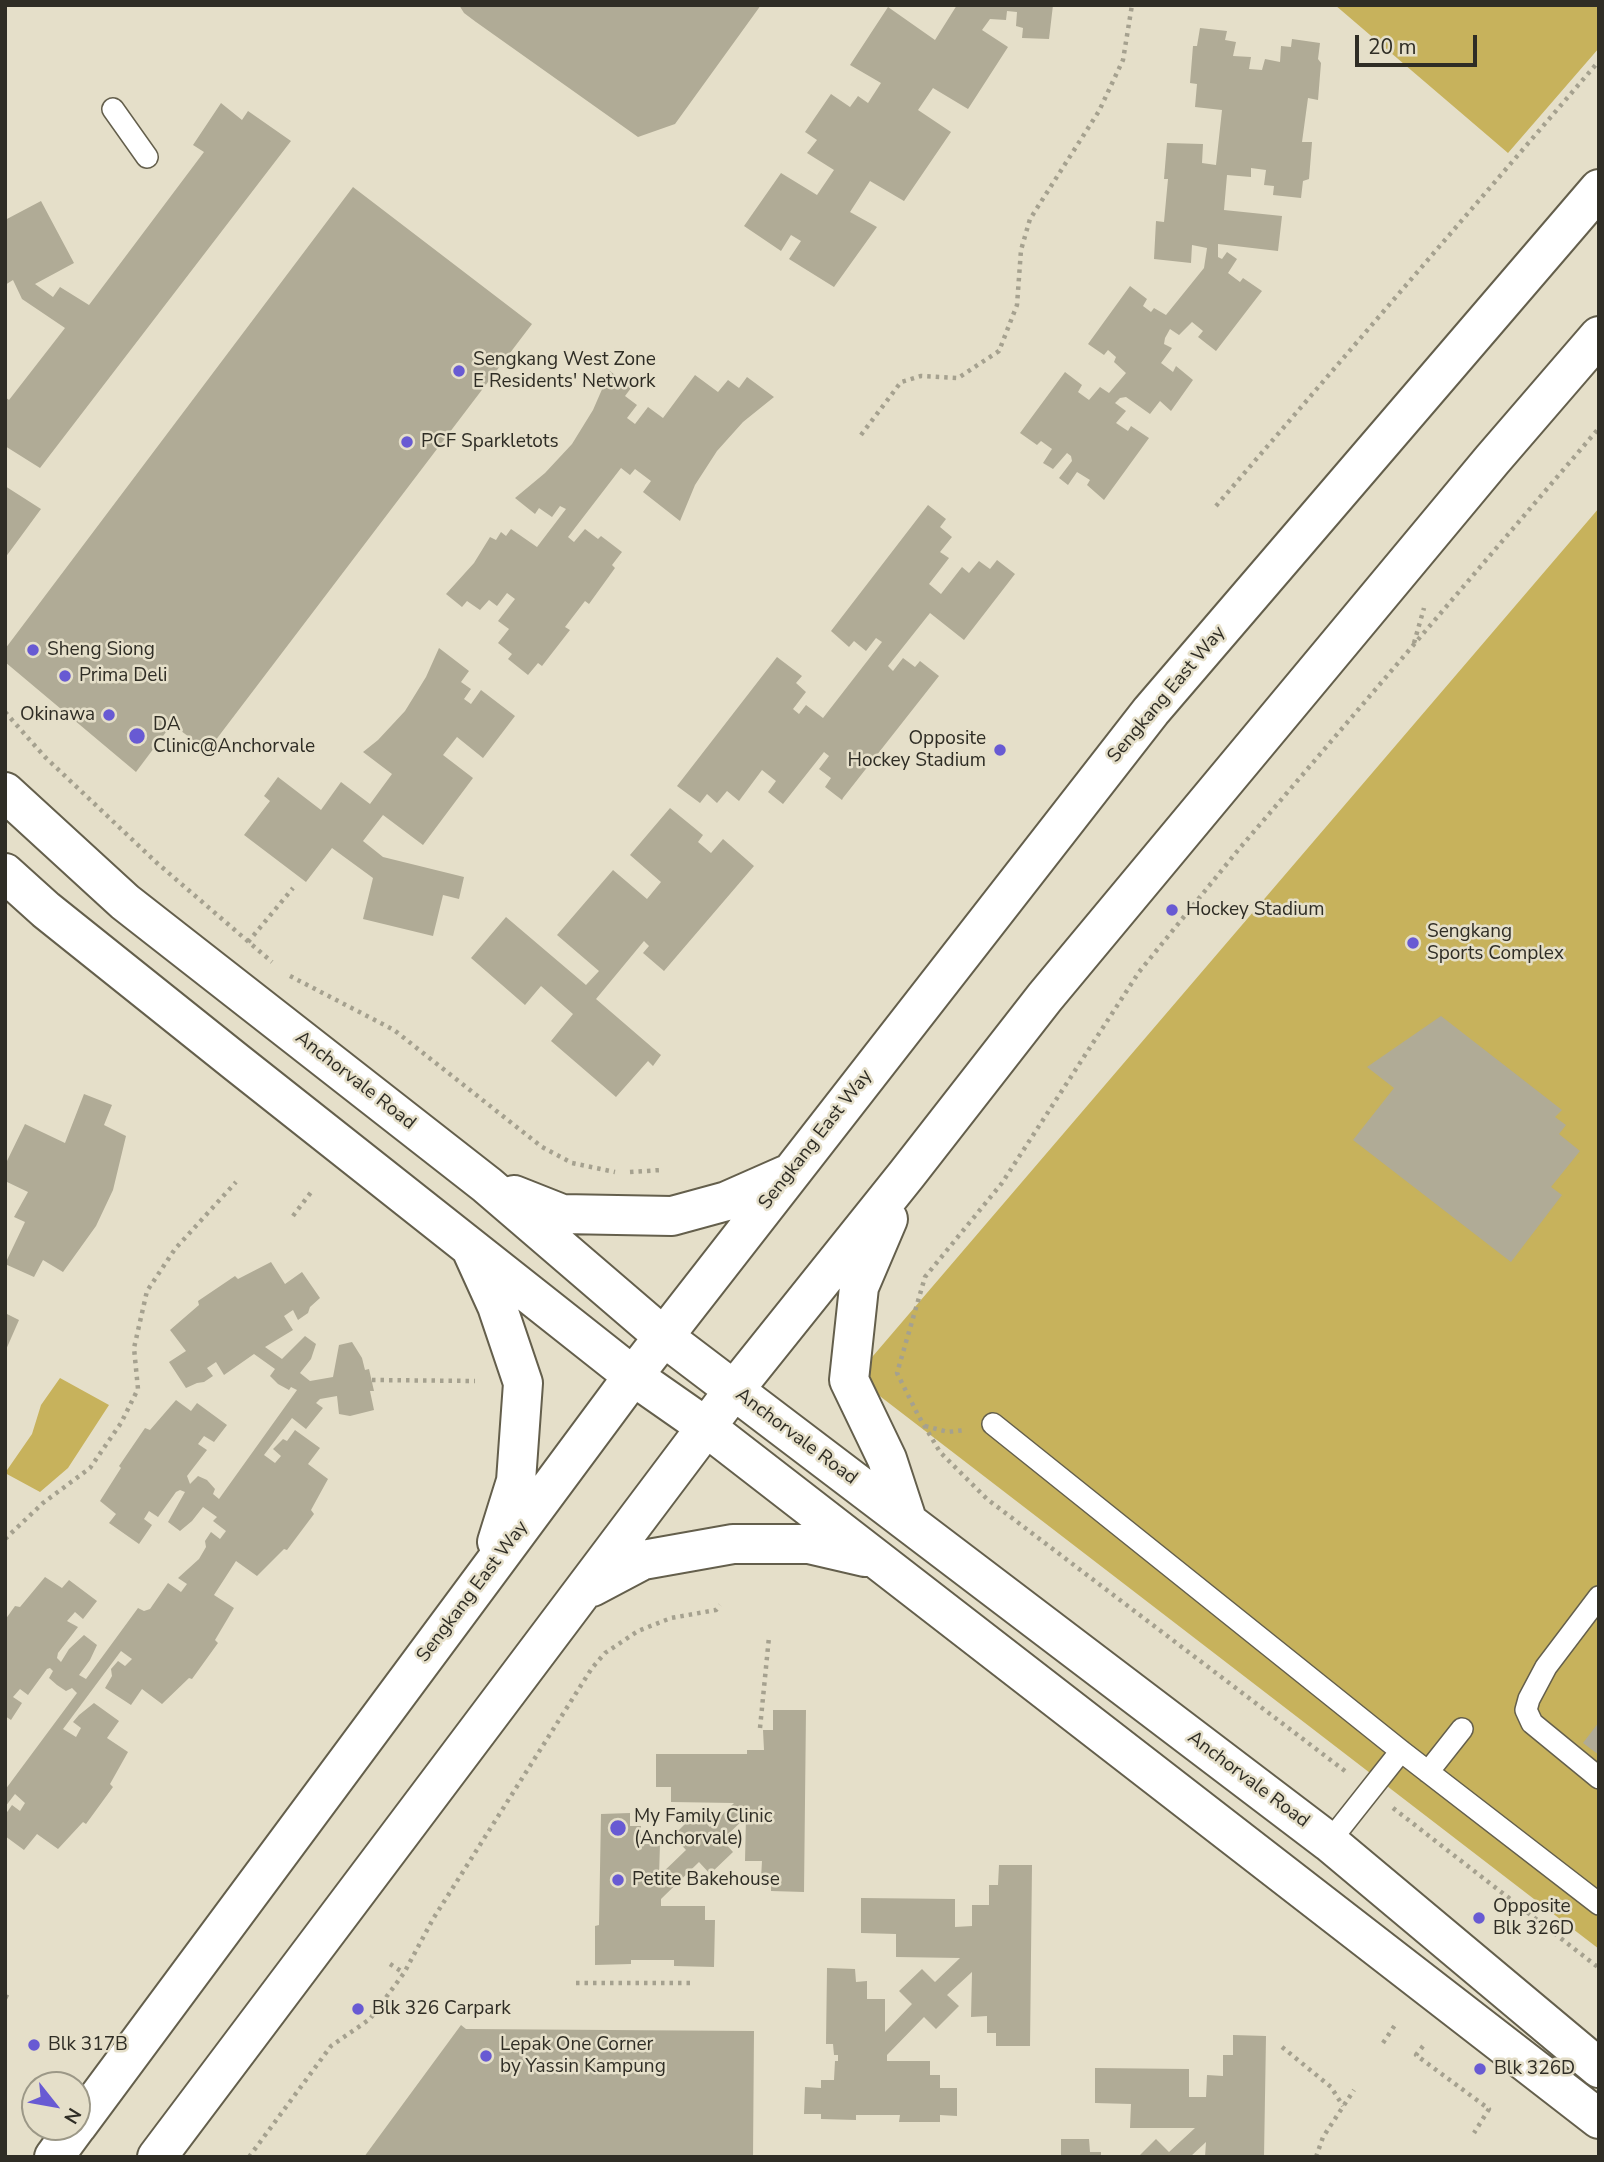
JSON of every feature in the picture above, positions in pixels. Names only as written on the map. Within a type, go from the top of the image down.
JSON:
[{"type":"main road","name":"Sengkang East Way","points":[[91,2107],[633,1376],[1151,711],[1599,189]]},
{"type":"main road","points":[[157,2157],[734,1390],[1053,987],[1492,460],[1599,336]]},
{"type":"main road","name":"Anchorvale Road","points":[[5,792],[125,902],[487,1185],[664,1337],[1329,1842],[1599,2068]]},
{"type":"main road","points":[[5,873],[46,910],[215,1046],[633,1376],[706,1427],[1599,2119]]},
{"type":"main road","points":[[487,1185],[562,1214],[672,1216],[727,1201],[791,1173]]},
{"type":"main road","points":[[906,1520],[887,1459],[849,1380],[859,1287],[907,1174]]},
{"type":"main road","points":[[470,1246],[497,1306],[523,1382],[516,1481],[488,1573]]},
{"type":"main road","points":[[583,1592],[643,1560],[733,1544],[809,1544],[877,1560]]},
{"type":"main road","name":"Sengkang East Way","points":[[54,2157],[66,2141]]},
{"type":"lane","points":[[113,109],[147,157]]},
{"type":"lane","points":[[993,1424],[1401,1751],[1599,1904]]},
{"type":"lane","points":[[1599,1597],[1546,1667],[1527,1705],[1532,1723],[1599,1778]]},
{"type":"lane","points":[[1428,1772],[1462,1729]]},
{"type":"lane","points":[[1329,1842],[1401,1751]]},
{"type":"path","points":[[861,435],[901,382],[922,376],[958,378],[999,351],[1017,305],[1021,250],[1030,219],[1104,101],[1123,60],[1132,5]]},
{"type":"path","points":[[1216,506],[1599,61]]},
{"type":"path","points":[[1599,428],[1239,849],[1139,972],[1002,1183],[925,1277],[897,1373],[940,1452],[986,1499],[1370,1790],[1599,1968]]},
{"type":"path","points":[[5,712],[54,766],[157,863],[291,977],[394,1030],[542,1147],[572,1163],[615,1172],[661,1170]]},
{"type":"path","points":[[248,942],[293,888]]},
{"type":"path","points":[[5,1539],[43,1503],[90,1468],[121,1423],[138,1389],[135,1348],[147,1290],[175,1249],[236,1182]]},
{"type":"path","points":[[293,1216],[312,1191]]},
{"type":"path","points":[[372,1380],[475,1381]]},
{"type":"path","points":[[249,2157],[331,2046],[370,2019],[404,1973],[433,1919],[592,1668],[605,1653],[638,1631],[671,1618],[716,1611],[720,1605]]},
{"type":"path","points":[[761,1728],[769,1637]]},
{"type":"path","points":[[390,1964],[404,1973]]},
{"type":"path","points":[[576,1983],[694,1983]]},
{"type":"path","points":[[1383,2043],[1395,2025]]},
{"type":"path","points":[[1423,2046],[1416,2055],[1489,2109],[1474,2133]]},
{"type":"path","points":[[1282,2047],[1331,2087],[1343,2106]]},
{"type":"path","points":[[1315,2157],[1323,2137],[1354,2090]]},
{"type":"shaded area","points":[[1335,5],[1599,5],[1599,48],[1508,153]]},
{"type":"shaded area","name":"Sengkang Sports Complex","points":[[1599,508],[1599,1949],[855,1377]]},
{"type":"shaded area","points":[[60,1378],[109,1405],[68,1468],[40,1492],[5,1473],[32,1434],[41,1405]]},
{"type":"building","points":[[459,5],[761,5],[675,124],[638,137],[476,22],[464,13]]},
{"type":"building","points":[[957,5],[1053,5],[1049,39],[1022,38],[1023,28],[1016,26],[1017,12],[1007,11],[1006,20],[990,19],[982,30],[1008,47],[968,109],[933,88],[918,110],[951,132],[904,201],[870,181],[850,212],[877,227],[834,287],[789,259],[801,241],[791,235],[781,251],[744,226],[781,173],[817,195],[834,170],[807,153],[817,140],[805,132],[831,94],[850,107],[858,96],[868,103],[881,83],[850,65],[888,7],[935,40]]},
{"type":"building","points":[[1200,28],[1227,31],[1225,40],[1236,42],[1233,56],[1251,57],[1249,69],[1262,70],[1265,59],[1280,62],[1281,46],[1291,47],[1292,39],[1320,43],[1318,100],[1308,98],[1302,142],[1312,142],[1309,179],[1303,181],[1301,198],[1273,195],[1274,186],[1264,185],[1266,170],[1251,168],[1251,177],[1227,175],[1224,210],[1282,216],[1278,251],[1218,244],[1218,257],[1222,259],[1227,252],[1237,259],[1228,273],[1240,282],[1243,278],[1262,291],[1216,351],[1198,337],[1203,331],[1192,322],[1179,335],[1170,329],[1164,344],[1172,348],[1161,363],[1173,372],[1176,366],[1193,380],[1171,411],[1160,401],[1150,414],[1126,397],[1115,403],[1126,411],[1116,423],[1128,431],[1131,426],[1149,438],[1104,500],[1087,485],[1090,480],[1077,472],[1068,485],[1059,478],[1072,461],[1071,456],[1067,453],[1053,469],[1043,463],[1052,449],[1041,441],[1037,445],[1020,433],[1065,372],[1082,385],[1078,392],[1089,400],[1100,387],[1109,393],[1126,373],[1114,362],[1116,357],[1108,350],[1104,355],[1088,344],[1130,286],[1147,299],[1143,306],[1151,312],[1154,308],[1166,315],[1204,268],[1207,248],[1192,245],[1191,263],[1154,259],[1156,221],[1164,222],[1168,179],[1164,179],[1167,143],[1203,144],[1202,163],[1216,165],[1222,110],[1195,107],[1197,84],[1190,83],[1193,46],[1197,46]]},
{"type":"building","points":[[221,103],[242,120],[248,111],[291,141],[40,468],[5,446],[5,397],[9,400],[65,328],[22,299],[13,280],[5,285],[5,220],[41,201],[74,263],[35,284],[53,297],[60,287],[89,305],[204,152],[193,145]]},
{"type":"building","points":[[353,187],[532,324],[215,741],[213,740],[206,750],[172,724],[136,772],[5,662],[5,649]]},
{"type":"building","points":[[610,371],[631,388],[625,396],[637,405],[627,418],[635,424],[648,407],[663,418],[695,375],[718,392],[728,380],[739,388],[747,377],[774,397],[743,422],[717,451],[695,485],[680,521],[643,492],[651,481],[635,469],[630,475],[621,468],[568,537],[574,542],[585,529],[598,539],[601,536],[622,552],[612,565],[615,568],[589,604],[585,601],[565,627],[570,630],[542,666],[538,663],[528,675],[508,659],[512,654],[498,643],[509,629],[498,621],[515,599],[507,593],[497,606],[489,600],[480,610],[467,601],[462,607],[446,594],[474,563],[490,537],[496,540],[501,532],[506,536],[511,529],[537,547],[566,509],[560,506],[552,517],[539,508],[535,514],[515,498],[545,473],[572,444],[593,410]]},
{"type":"building","points":[[5,486],[41,509],[5,558]]},
{"type":"building","points":[[928,505],[946,519],[940,527],[952,537],[940,552],[949,558],[929,584],[941,594],[962,567],[969,573],[979,561],[990,569],[997,560],[1015,574],[964,640],[930,613],[888,666],[893,671],[903,658],[915,667],[920,661],[939,676],[842,800],[825,787],[831,778],[819,769],[829,756],[824,752],[783,804],[768,792],[776,781],[762,770],[739,801],[727,791],[717,803],[707,794],[700,803],[677,786],[777,657],[802,676],[796,683],[806,692],[793,709],[799,714],[806,705],[823,718],[882,642],[876,638],[866,651],[854,641],[849,647],[831,631]]},
{"type":"building","points":[[439,648],[469,671],[461,682],[471,689],[464,699],[471,704],[481,690],[515,716],[483,758],[457,737],[443,755],[473,778],[423,845],[383,815],[363,841],[383,857],[464,877],[459,899],[443,895],[433,936],[363,919],[373,878],[332,848],[306,882],[244,835],[270,801],[264,796],[278,777],[321,810],[341,782],[370,804],[392,774],[363,752],[405,711],[426,677]]},
{"type":"building","points":[[670,808],[703,835],[698,842],[711,853],[723,839],[754,866],[664,971],[643,953],[649,946],[644,941],[596,999],[661,1055],[653,1066],[648,1061],[616,1097],[551,1041],[573,1014],[541,986],[525,1005],[471,958],[506,917],[586,985],[599,971],[557,935],[613,870],[647,899],[661,882],[630,855]]},
{"type":"building","points":[[1441,1016],[1562,1110],[1555,1117],[1566,1125],[1559,1134],[1580,1151],[1551,1187],[1562,1195],[1511,1262],[1353,1140],[1394,1088],[1367,1067]]},
{"type":"building","points":[[84,1094],[112,1105],[104,1125],[126,1136],[113,1190],[96,1226],[63,1272],[43,1260],[34,1277],[5,1264],[25,1222],[14,1217],[28,1192],[5,1181],[5,1160],[7,1161],[25,1124],[65,1143]]},
{"type":"building","points":[[271,1262],[285,1284],[302,1272],[320,1298],[310,1307],[308,1313],[298,1320],[293,1310],[284,1316],[293,1330],[265,1347],[282,1359],[305,1336],[316,1344],[311,1359],[300,1373],[310,1381],[333,1377],[339,1345],[352,1342],[362,1358],[365,1370],[369,1369],[374,1391],[370,1391],[374,1410],[350,1416],[339,1414],[337,1396],[320,1399],[316,1403],[323,1408],[306,1429],[292,1418],[264,1455],[275,1463],[281,1456],[273,1449],[283,1439],[287,1441],[295,1430],[320,1448],[308,1464],[328,1479],[311,1510],[314,1514],[287,1550],[284,1549],[257,1576],[236,1561],[214,1595],[234,1608],[215,1640],[218,1643],[192,1679],[189,1678],[162,1704],[142,1689],[131,1705],[105,1688],[112,1676],[111,1669],[118,1661],[125,1666],[132,1659],[121,1651],[63,1729],[76,1737],[81,1728],[73,1722],[94,1703],[119,1721],[107,1738],[128,1752],[110,1784],[113,1787],[86,1824],[83,1822],[58,1849],[37,1834],[24,1850],[5,1836],[5,1815],[12,1805],[20,1811],[25,1803],[15,1794],[5,1807],[5,1790],[77,1693],[72,1688],[66,1691],[49,1678],[53,1671],[50,1668],[28,1695],[20,1689],[13,1697],[22,1703],[11,1720],[5,1716],[5,1620],[15,1606],[20,1607],[45,1577],[62,1588],[69,1580],[97,1601],[83,1619],[75,1612],[67,1621],[78,1627],[57,1658],[61,1662],[69,1649],[84,1635],[97,1645],[79,1675],[86,1679],[138,1608],[144,1611],[150,1609],[168,1583],[181,1592],[187,1584],[178,1578],[199,1559],[211,1532],[220,1539],[226,1531],[213,1521],[217,1517],[203,1507],[180,1531],[168,1522],[185,1492],[180,1490],[158,1517],[149,1511],[144,1519],[152,1525],[139,1544],[109,1523],[116,1514],[100,1501],[121,1468],[119,1466],[145,1428],[150,1430],[176,1400],[191,1411],[197,1403],[227,1425],[214,1442],[204,1436],[198,1444],[207,1450],[187,1476],[190,1484],[198,1476],[207,1480],[215,1489],[213,1494],[219,1499],[297,1390],[291,1387],[289,1390],[278,1384],[270,1376],[275,1369],[254,1354],[224,1375],[216,1362],[207,1368],[213,1376],[186,1388],[169,1362],[186,1351],[170,1330],[199,1305],[198,1301],[235,1276],[238,1279]]},
{"type":"building","points":[[5,1313],[19,1320],[5,1352]]},
{"type":"building","points":[[773,1710],[806,1710],[804,1892],[771,1891],[771,1877],[761,1878],[762,1861],[745,1861],[746,1817],[722,1840],[733,1852],[710,1874],[699,1862],[661,1899],[661,1906],[705,1906],[705,1920],[715,1920],[714,1967],[674,1966],[674,1960],[631,1960],[631,1964],[595,1965],[595,1926],[599,1925],[601,1814],[630,1813],[630,1826],[641,1826],[641,1844],[660,1844],[659,1876],[686,1850],[673,1836],[696,1813],[710,1827],[734,1803],[671,1802],[671,1787],[656,1787],[656,1754],[747,1754],[747,1750],[764,1750],[763,1730],[773,1730]]},
{"type":"building","points":[[1599,1722],[1599,1755],[1583,1743]]},
{"type":"building","points":[[999,1865],[1032,1865],[1030,2046],[996,2046],[996,2033],[987,2033],[987,2016],[971,2017],[972,1972],[947,1995],[959,2006],[936,2029],[924,2017],[887,2055],[887,2061],[930,2061],[930,2075],[940,2075],[940,2088],[957,2088],[957,2116],[940,2115],[940,2122],[899,2122],[900,2115],[856,2115],[856,2120],[821,2119],[821,2114],[804,2114],[805,2087],[821,2088],[821,2080],[834,2080],[835,2061],[838,2061],[838,2055],[834,2055],[833,2044],[826,2044],[827,1968],[855,1969],[856,1982],[867,1981],[867,1999],[885,1999],[885,2032],[912,2004],[899,1991],[922,1969],[935,1982],[960,1958],[896,1957],[896,1934],[861,1933],[861,1898],[955,1899],[955,1927],[972,1926],[972,1905],[989,1905],[989,1885],[998,1885]]},
{"type":"building","points":[[461,2025],[466,2029],[754,2031],[753,2157],[364,2157]]},
{"type":"building","points":[[1233,2035],[1266,2036],[1264,2157],[1205,2157],[1206,2142],[1190,2157],[1138,2157],[1156,2139],[1169,2152],[1195,2128],[1130,2128],[1131,2104],[1095,2103],[1095,2068],[1189,2069],[1189,2097],[1206,2097],[1207,2075],[1223,2076],[1223,2055],[1233,2055]]},
{"type":"building","points":[[1061,2139],[1089,2139],[1090,2152],[1101,2152],[1101,2157],[1061,2157]]},
{"type":"place","name":"Sengkang West Zone E Residents' Network","points":[[459,371]]},
{"type":"place","name":"PCF Sparkletots","points":[[407,442]]},
{"type":"place","name":"Sheng Siong","points":[[33,650]]},
{"type":"place","name":"Prima Deli","points":[[65,676]]},
{"type":"place","name":"Okinawa","points":[[109,715]]},
{"type":"place","name":"DA Clinic@Anchorvale","points":[[137,736]]},
{"type":"place","name":"Opposite Hockey Stadium","points":[[1000,750]]},
{"type":"place","name":"Hockey Stadium","points":[[1172,910]]},
{"type":"place","name":"Sengkang Sports Complex","points":[[1413,943]]},
{"type":"place","name":"My Family Clinic (Anchorvale)","points":[[618,1828]]},
{"type":"place","name":"Petite Bakehouse","points":[[618,1880]]},
{"type":"place","name":"Opposite Blk 326D","points":[[1479,1918]]},
{"type":"place","name":"Blk 326 Carpark","points":[[358,2009]]},
{"type":"place","name":"Blk 317B","points":[[34,2045]]},
{"type":"place","name":"Lepak One Corner by Yassin Kampung","points":[[486,2056]]},
{"type":"place","name":"Blk 326D","points":[[1480,2069]]}]
